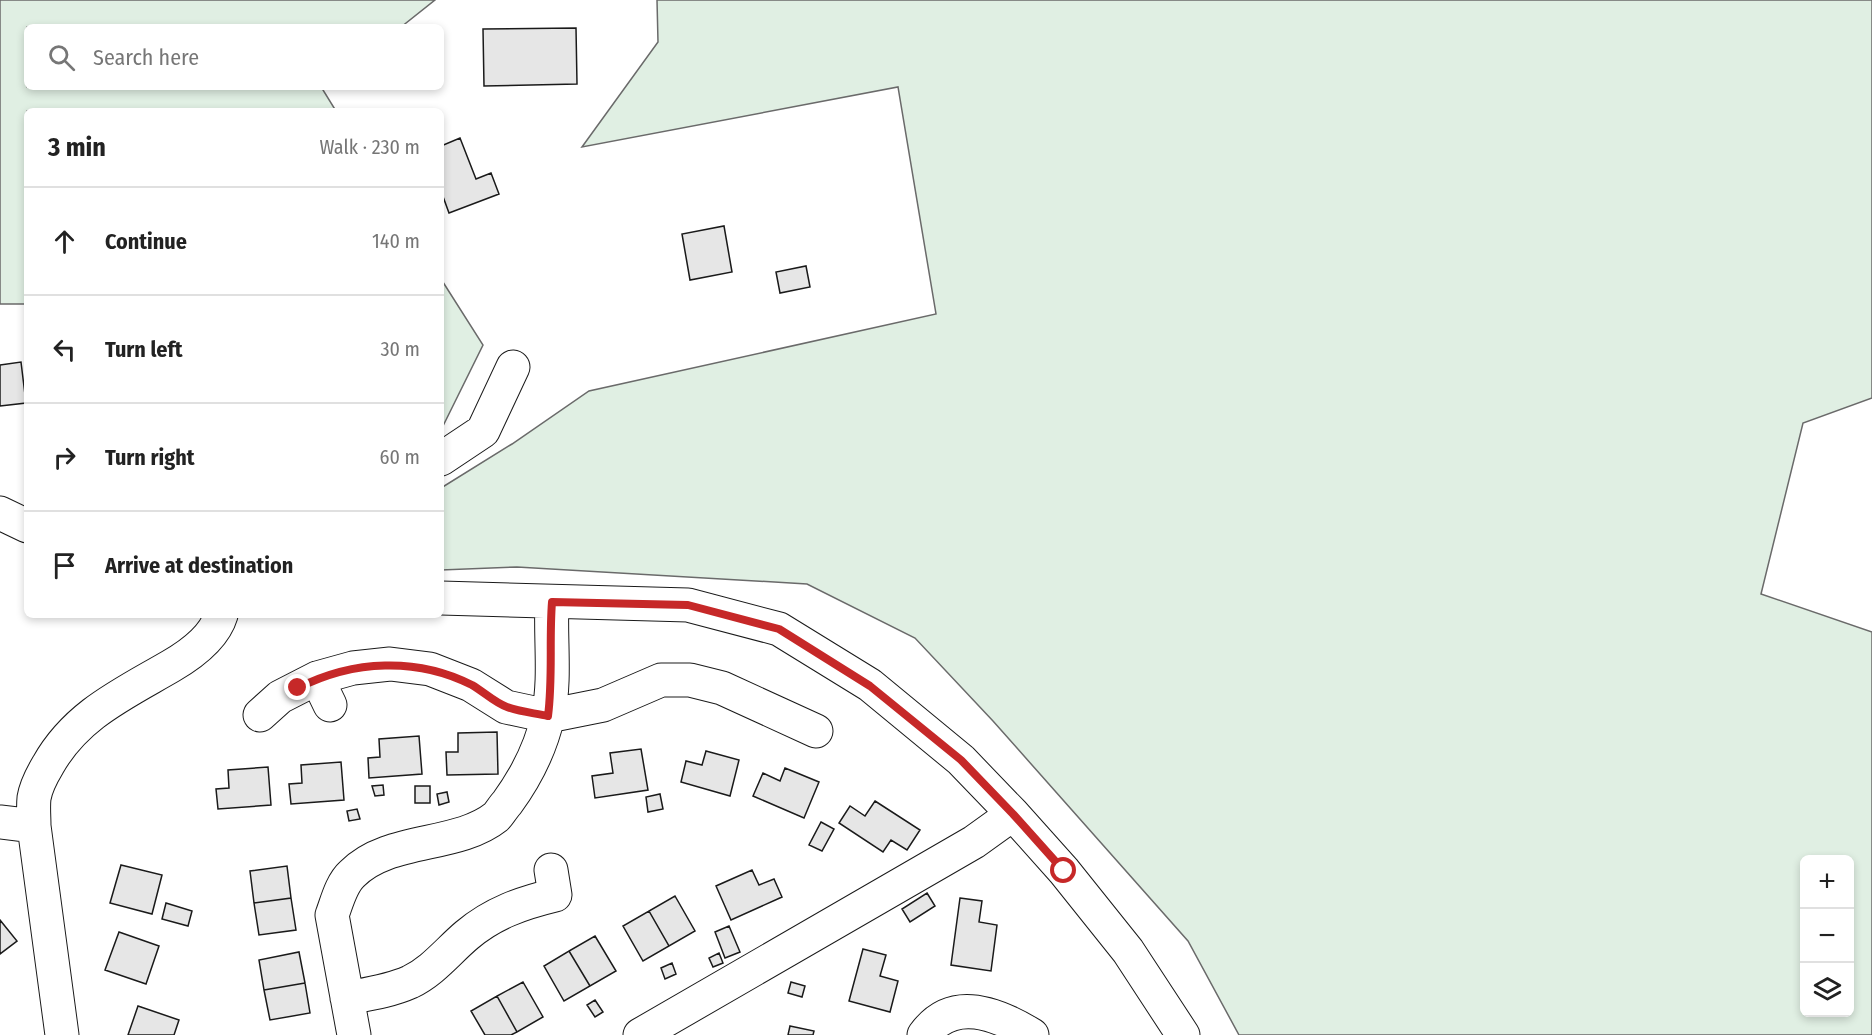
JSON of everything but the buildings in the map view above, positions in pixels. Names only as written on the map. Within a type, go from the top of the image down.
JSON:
[{"type":"street","points":[[444,457],[483,432],[513,367]]},
{"type":"street","points":[[0,513],[24,525]]},
{"type":"street","points":[[444,598],[688,605],[779,629],[870,686],[961,760],[1064,871],[1128,951],[1183,1035]]},
{"type":"street","points":[[354,1035],[332,915],[339,896],[351,874],[368,862],[388,853],[471,831],[496,817],[526,775],[548,716],[551,689],[552,602]]},
{"type":"street","points":[[62,1035],[34,826],[34,799],[40,779],[57,749],[78,725],[98,709],[186,657],[206,639],[219,618]]},
{"type":"street","points":[[260,715],[280,697],[323,692],[353,668],[390,664],[430,669],[471,685],[506,707],[548,716],[603,705],[661,680],[690,680],[722,688],[754,715],[816,731]]},
{"type":"street","points":[[640,1035],[974,842],[1013,814]]},
{"type":"street","points":[[0,822],[34,826]]},
{"type":"street","points":[[347,998],[381,992],[410,982],[430,969],[465,936],[484,922],[503,911],[555,895],[551,870]]},
{"type":"street","points":[[924,1035],[945,1015],[967,1011],[992,1015],[1032,1035]]},
{"type":"green space","points":[[0,0],[435,0],[405,24],[24,24],[24,90],[323,90],[334,108],[24,108],[24,304],[0,304]]},
{"type":"green space","points":[[657,0],[1872,0],[1872,398],[1803,423],[1761,594],[1872,632],[1872,1035],[1239,1035],[1188,941],[993,721],[915,638],[807,584],[517,567],[444,570],[444,486],[512,444],[589,391],[936,314],[898,87],[582,147],[658,42]]},
{"type":"green space","points":[[444,284],[483,345],[444,424]]},
{"type":"route","points":[[298,688],[317,678],[353,668],[390,664],[430,669],[471,685],[506,707],[548,716],[551,689],[552,602],[688,605],[779,629],[870,686],[961,760],[1064,871]]}]
